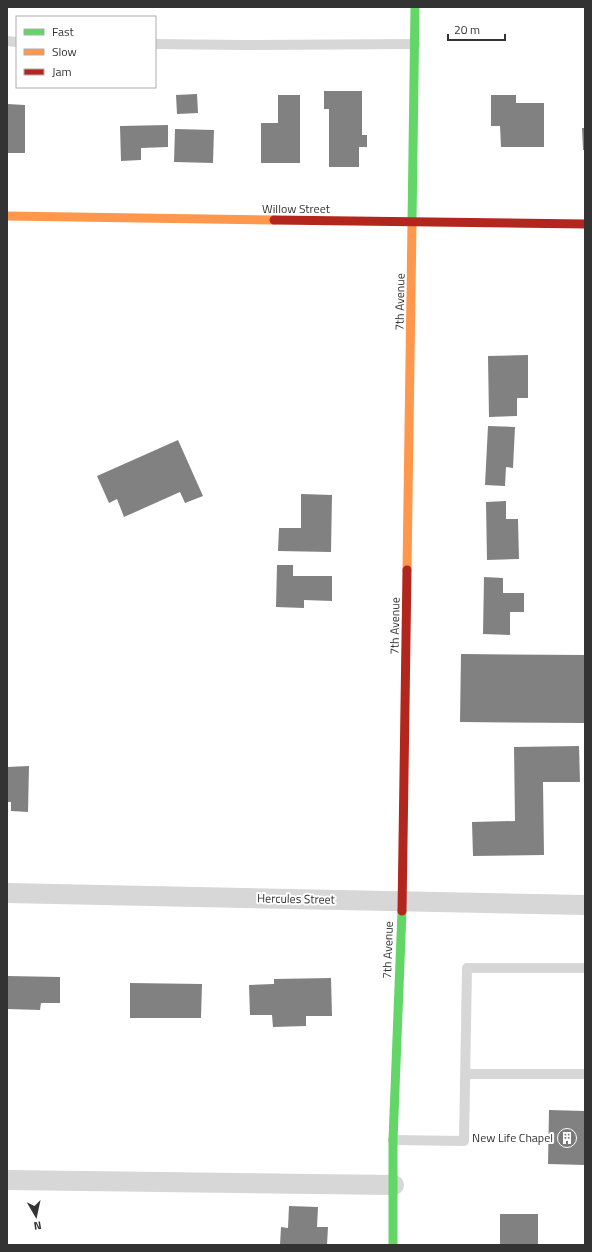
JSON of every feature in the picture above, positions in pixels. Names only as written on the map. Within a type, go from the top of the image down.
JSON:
[{"type":"street","name":"7th Avenue","points":[[393,1245],[394,1140],[402,902],[414,220],[415,7]]},
{"type":"street","name":"Willow Street","points":[[7,216],[221,221],[414,220],[585,224]]},
{"type":"street","name":"Hercules Street","points":[[7,893],[585,905]]},
{"type":"street","points":[[7,1180],[394,1185]]},
{"type":"lane","points":[[156,44],[415,44]]},
{"type":"lane","points":[[394,1140],[464,1140],[467,968],[585,968]]},
{"type":"lane","points":[[466,1074],[585,1074]]},
{"type":"building","points":[[324,91],[362,91],[362,135],[367,135],[367,147],[359,147],[359,167],[329,167],[329,109],[324,109]]},
{"type":"building","points":[[197,94],[198,113],[177,114],[176,95]]},
{"type":"building","points":[[278,95],[300,95],[300,163],[261,163],[261,123],[278,123]]},
{"type":"building","points":[[491,95],[516,95],[516,103],[544,103],[544,147],[501,147],[500,126],[491,126]]},
{"type":"building","points":[[7,104],[25,105],[25,153],[7,153]]},
{"type":"building","points":[[168,125],[168,147],[141,148],[141,160],[121,161],[120,126]]},
{"type":"building","points":[[582,128],[585,128],[585,150],[583,150]]},
{"type":"building","points":[[175,129],[214,130],[213,163],[174,162]]},
{"type":"building","points":[[528,355],[528,398],[517,398],[517,416],[489,417],[488,356]]},
{"type":"building","points":[[488,426],[515,427],[513,468],[506,467],[505,486],[485,485]]},
{"type":"building","points":[[178,440],[203,496],[185,503],[180,492],[124,517],[117,499],[109,503],[97,476]]},
{"type":"building","points":[[301,494],[332,495],[331,552],[278,551],[279,528],[301,528]]},
{"type":"building","points":[[506,501],[506,519],[518,519],[519,559],[487,560],[486,502]]},
{"type":"building","points":[[277,565],[293,565],[293,576],[332,576],[332,601],[304,600],[304,608],[276,607]]},
{"type":"building","points":[[484,577],[503,578],[503,593],[524,593],[524,612],[510,612],[510,635],[483,634]]},
{"type":"building","points":[[461,654],[585,655],[585,723],[460,722]]},
{"type":"building","points":[[579,746],[580,782],[543,782],[544,855],[473,856],[472,822],[515,821],[514,747]]},
{"type":"building","points":[[29,766],[28,812],[11,811],[11,802],[7,802],[7,767]]},
{"type":"building","points":[[7,976],[60,977],[60,1003],[41,1003],[40,1010],[7,1009]]},
{"type":"building","points":[[331,978],[332,1016],[306,1016],[306,1026],[273,1027],[272,1015],[250,1015],[249,985],[274,984],[274,979]]},
{"type":"building","points":[[130,983],[202,984],[201,1018],[130,1018]]},
{"type":"building","name":"New Life Chapel","points":[[549,1110],[585,1111],[585,1165],[548,1164]]},
{"type":"building","points":[[289,1206],[318,1207],[317,1227],[328,1227],[327,1245],[280,1245],[281,1227],[288,1228]]},
{"type":"building","points":[[500,1214],[538,1214],[538,1244],[500,1245]]},
{"type":"traffic: fast","points":[[412,222],[415,7]]},
{"type":"traffic: fast","points":[[393,1245],[393,1140],[402,911]]},
{"type":"traffic: slow","points":[[7,216],[274,220]]},
{"type":"traffic: slow","points":[[407,570],[412,222]]},
{"type":"traffic: jam","points":[[274,220],[585,224]]},
{"type":"traffic: jam","points":[[402,911],[407,570]]},
{"type":"place","name":"New Life Chapel","points":[[567,1138]]}]
